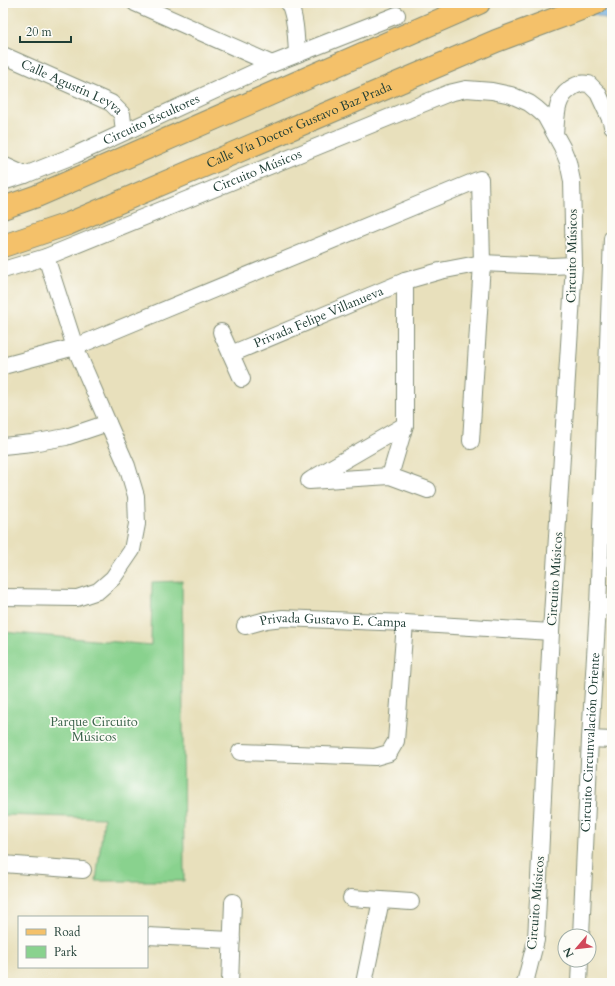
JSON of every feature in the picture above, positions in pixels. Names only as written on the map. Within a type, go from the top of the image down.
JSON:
[{"type":"main road","points":[[3,208],[37,196],[479,3]]},
{"type":"main road","name":"Calle Vía Doctor Gustavo Baz Prada","points":[[3,246],[68,224],[496,41],[596,3]]},
{"type":"street","points":[[135,3],[272,64]]},
{"type":"street","points":[[289,3],[293,11],[296,29],[297,54]]},
{"type":"street","name":"Circuito Escultores","points":[[3,182],[75,155],[272,64],[397,15]]},
{"type":"street","name":"Calle Agustín Leyva","points":[[3,55],[111,103],[122,114],[124,132]]},
{"type":"street","points":[[555,133],[557,108],[560,100],[564,93],[572,87],[580,84],[589,84],[598,92],[611,120],[612,126]]},
{"type":"street","name":"Circuito Músicos","points":[[3,270],[46,257],[449,93],[466,89],[492,91],[511,95],[529,103],[545,116],[562,147],[568,162],[572,181],[574,265],[551,632],[536,940],[525,983]]},
{"type":"street","points":[[3,165],[25,175]]},
{"type":"street","points":[[3,366],[75,346],[480,179],[482,263],[471,441]]},
{"type":"street","name":"Circuito Circunvalación Oriente","points":[[581,928],[590,739],[605,607],[612,238]]},
{"type":"street","points":[[3,597],[77,598],[98,591],[113,578],[132,550],[136,524],[136,496],[127,466],[75,346],[46,257]]},
{"type":"street","name":"Privada Felipe Villanueva","points":[[231,354],[405,281],[440,271],[482,263],[552,266],[574,265]]},
{"type":"street","points":[[390,476],[405,426],[405,281]]},
{"type":"street","points":[[221,332],[242,379]]},
{"type":"street","points":[[3,446],[66,437],[108,423]]},
{"type":"street","points":[[405,426],[309,481],[390,476],[428,490]]},
{"type":"street","name":"Privada Gustavo E. Campa","points":[[240,752],[375,757],[389,753],[396,741],[405,623],[283,618],[266,620],[245,626]]},
{"type":"street","points":[[405,623],[551,632]]},
{"type":"street","points":[[590,739],[612,740]]},
{"type":"street","points":[[3,864],[82,870]]},
{"type":"street","points":[[351,898],[411,902]]},
{"type":"street","points":[[364,983],[381,900]]},
{"type":"street","points":[[230,983],[233,902]]},
{"type":"street","points":[[148,936],[232,940]]},
{"type":"street","points":[[579,983],[580,968]]},
{"type":"green space","name":"Parque Circuito Músicos","points":[[182,581],[184,881],[96,881],[104,818],[3,815],[3,632],[151,645],[152,582]]},
{"type":"water","points":[[573,3],[612,3],[612,22],[583,10]]}]
